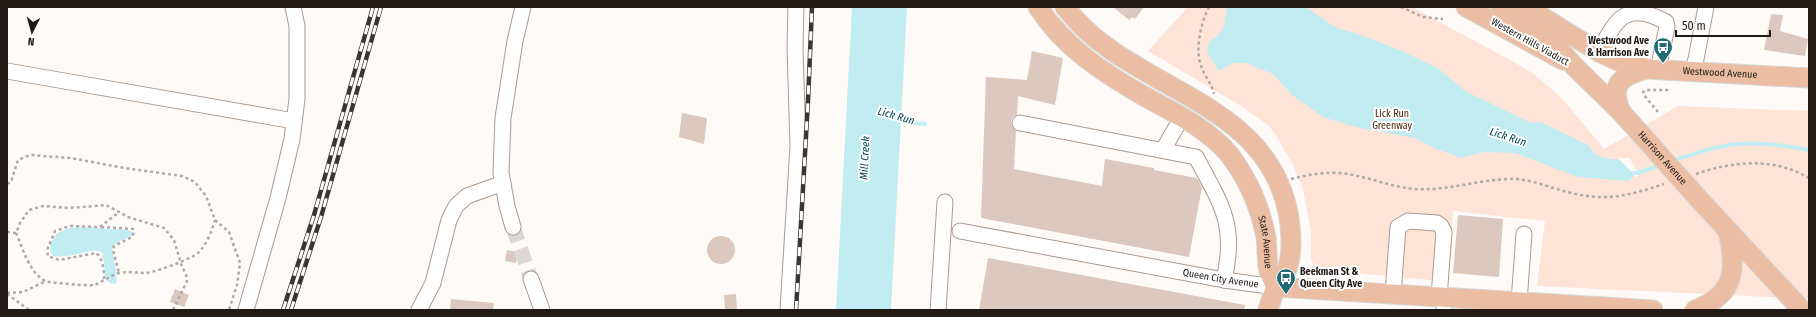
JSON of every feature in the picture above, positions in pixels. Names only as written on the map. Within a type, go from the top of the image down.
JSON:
[{"type":"main road","name":"State Avenue","points":[[1038,7],[1061,37],[1091,62],[1111,77],[1206,132],[1218,143],[1246,179],[1253,193],[1266,238],[1268,268],[1276,287]]},
{"type":"main road","name":"State Avenue","points":[[1065,7],[1090,35],[1132,64],[1210,108],[1238,129],[1264,157],[1280,187],[1289,220],[1290,244],[1287,270],[1276,287]]},
{"type":"main road","name":"Western Hills Viaduct","points":[[1466,7],[1574,66]]},
{"type":"main road","points":[[1502,7],[1546,34]]},
{"type":"main road","name":"Harrison Avenue","points":[[1522,7],[1574,66],[1621,112],[1728,232],[1802,310]]},
{"type":"main road","name":"Westwood Avenue","points":[[1526,7],[1599,52],[1618,61],[1652,69],[1809,78]]},
{"type":"main road","points":[[1621,112],[1615,98],[1618,84],[1628,74],[1652,69]]},
{"type":"main road","points":[[1695,310],[1717,298],[1730,282],[1733,258],[1728,232]]},
{"type":"main road","name":"Queen City Avenue","points":[[1276,287],[1393,294],[1443,301],[1519,302],[1653,310]]},
{"type":"main road","points":[[1268,310],[1276,287]]},
{"type":"street","points":[[246,310],[285,171],[294,121],[297,99],[297,26],[293,7]]},
{"type":"street","points":[[514,227],[506,206],[503,183],[503,118],[515,41],[523,7]]},
{"type":"street","points":[[788,310],[798,146],[795,48],[796,7]]},
{"type":"street","points":[[1692,72],[1706,7]]},
{"type":"street","points":[[1599,52],[1622,14],[1633,10],[1644,10],[1655,14],[1666,22],[1667,27],[1652,69]]},
{"type":"street","points":[[7,71],[294,121]]},
{"type":"street","points":[[1163,150],[1182,117]]},
{"type":"street","points":[[1020,123],[1196,157],[1220,202],[1230,235],[1230,251],[1224,280]]},
{"type":"street","points":[[419,310],[432,283],[449,220],[456,206],[467,196],[503,183]]},
{"type":"street","points":[[938,310],[945,202]]},
{"type":"street","points":[[1393,294],[1398,227],[1408,221],[1437,223],[1441,226],[1444,232],[1443,301]]},
{"type":"street","name":"Queen City Avenue","points":[[960,230],[1224,280],[1276,287]]},
{"type":"street","points":[[1519,302],[1524,234]]},
{"type":"street","points":[[531,279],[542,310]]},
{"type":"path","points":[[1209,7],[1203,19],[1199,51],[1201,67],[1211,84],[1214,94]]},
{"type":"path","points":[[1401,7],[1423,17],[1443,19]]},
{"type":"path","points":[[1658,112],[1644,95],[1644,92],[1646,90],[1669,90]]},
{"type":"path","points":[[7,184],[11,182],[18,160],[30,155],[71,158],[124,168],[182,176],[195,182],[206,196],[215,220],[229,232],[240,263],[229,310]]},
{"type":"path","points":[[1696,174],[1718,166],[1751,162],[1785,167],[1809,178]]},
{"type":"path","points":[[1290,179],[1324,172],[1340,173],[1396,186],[1415,189],[1436,189],[1509,179],[1525,180],[1568,192],[1598,197],[1619,197],[1665,184]]},
{"type":"path","points":[[173,310],[187,281],[186,274],[181,262],[174,240],[164,228],[128,217],[106,205],[69,208],[43,206],[30,210],[20,223],[16,233],[33,270],[46,281],[65,285],[93,285],[104,278],[119,273],[156,272],[175,263],[181,262],[199,253],[207,240],[215,220]]},
{"type":"path","points":[[100,227],[119,212]]},
{"type":"path","points":[[104,278],[102,262],[100,256],[96,253],[59,260],[48,256],[47,250],[55,231],[70,226],[133,229],[134,232],[132,237],[114,246],[113,250],[119,273]]},
{"type":"path","points":[[7,232],[16,233]]},
{"type":"path","points":[[7,294],[23,292],[46,281]]},
{"type":"path","points":[[7,294],[29,310]]},
{"type":"green space","name":"Lick Run Greenway","points":[[1188,7],[1412,7],[1534,74],[1561,97],[1604,149],[1678,106],[1809,111],[1809,299],[1537,286],[1545,221],[1453,211],[1448,282],[1326,270],[1314,267],[1311,258],[1311,232],[1303,189],[1292,163],[1269,126],[1241,106],[1148,51]]},
{"type":"water","name":"Mill Creek","points":[[852,7],[907,7],[891,310],[836,310]]},
{"type":"water","points":[[1227,7],[1306,7],[1335,27],[1402,51],[1439,69],[1465,91],[1531,123],[1541,122],[1588,145],[1596,155],[1609,159],[1629,160],[1637,173],[1629,181],[1578,177],[1515,153],[1484,152],[1461,158],[1434,148],[1415,138],[1355,127],[1323,117],[1292,95],[1273,74],[1246,63],[1232,63],[1219,71],[1207,52],[1209,42],[1222,31]]},
{"type":"water","points":[[84,227],[127,230],[133,232],[131,236],[113,246],[113,255],[117,274],[116,284],[110,283],[107,280],[102,256],[103,254],[100,251],[89,251],[60,257],[53,256],[51,253],[50,247],[57,233],[70,228]]},
{"type":"pier","points":[[1618,158],[1630,158],[1639,175],[1636,177]]},
{"type":"building","points":[[1113,7],[1144,7],[1135,19],[1132,17],[1129,20]]},
{"type":"building","points":[[1771,14],[1783,15],[1780,31],[1808,39],[1805,56],[1764,50]]},
{"type":"building","points":[[1032,51],[1063,58],[1055,105],[1018,96],[1017,115],[1013,117],[1011,122],[1016,131],[1014,169],[1102,186],[1105,159],[1197,178],[1202,187],[1189,257],[981,218],[986,77],[1027,80]]},
{"type":"building","points":[[682,113],[707,118],[704,144],[679,137]]},
{"type":"building","points":[[1458,215],[1503,219],[1499,277],[1453,273]]},
{"type":"building","points":[[721,236],[727,237],[731,240],[734,244],[734,256],[731,260],[727,263],[721,264],[715,263],[711,260],[708,256],[707,250],[708,244],[711,240],[715,237]]},
{"type":"building","points":[[507,250],[518,252],[516,263],[505,261]]},
{"type":"building","points":[[988,258],[1245,305],[1244,310],[979,310]]},
{"type":"building","points":[[175,289],[189,295],[184,307],[170,302]]},
{"type":"building","points":[[736,294],[737,310],[725,310],[724,295]]},
{"type":"building","points":[[451,299],[494,303],[493,310],[450,310]]},
{"type":"waterway","name":"Lick Run","points":[[897,117],[913,123],[925,124]]},
{"type":"waterway","name":"Lick Run","points":[[1672,161],[1713,148],[1738,144],[1774,145],[1809,150]]},
{"type":"waterway","name":"Lick Run","points":[[1632,173],[1637,173],[1662,165]]},
{"type":"tunnel","points":[[513,227],[531,279]]},
{"type":"railway","points":[[283,310],[314,215],[373,7]]},
{"type":"railway","points":[[291,310],[321,217],[381,7]]},
{"type":"railway","points":[[796,310],[812,7]]},
{"type":"place","name":"Westwood Ave & Harrison Ave","points":[[1663,64]]},
{"type":"place","name":"Beekman St & Queen City Ave","points":[[1286,295]]}]
